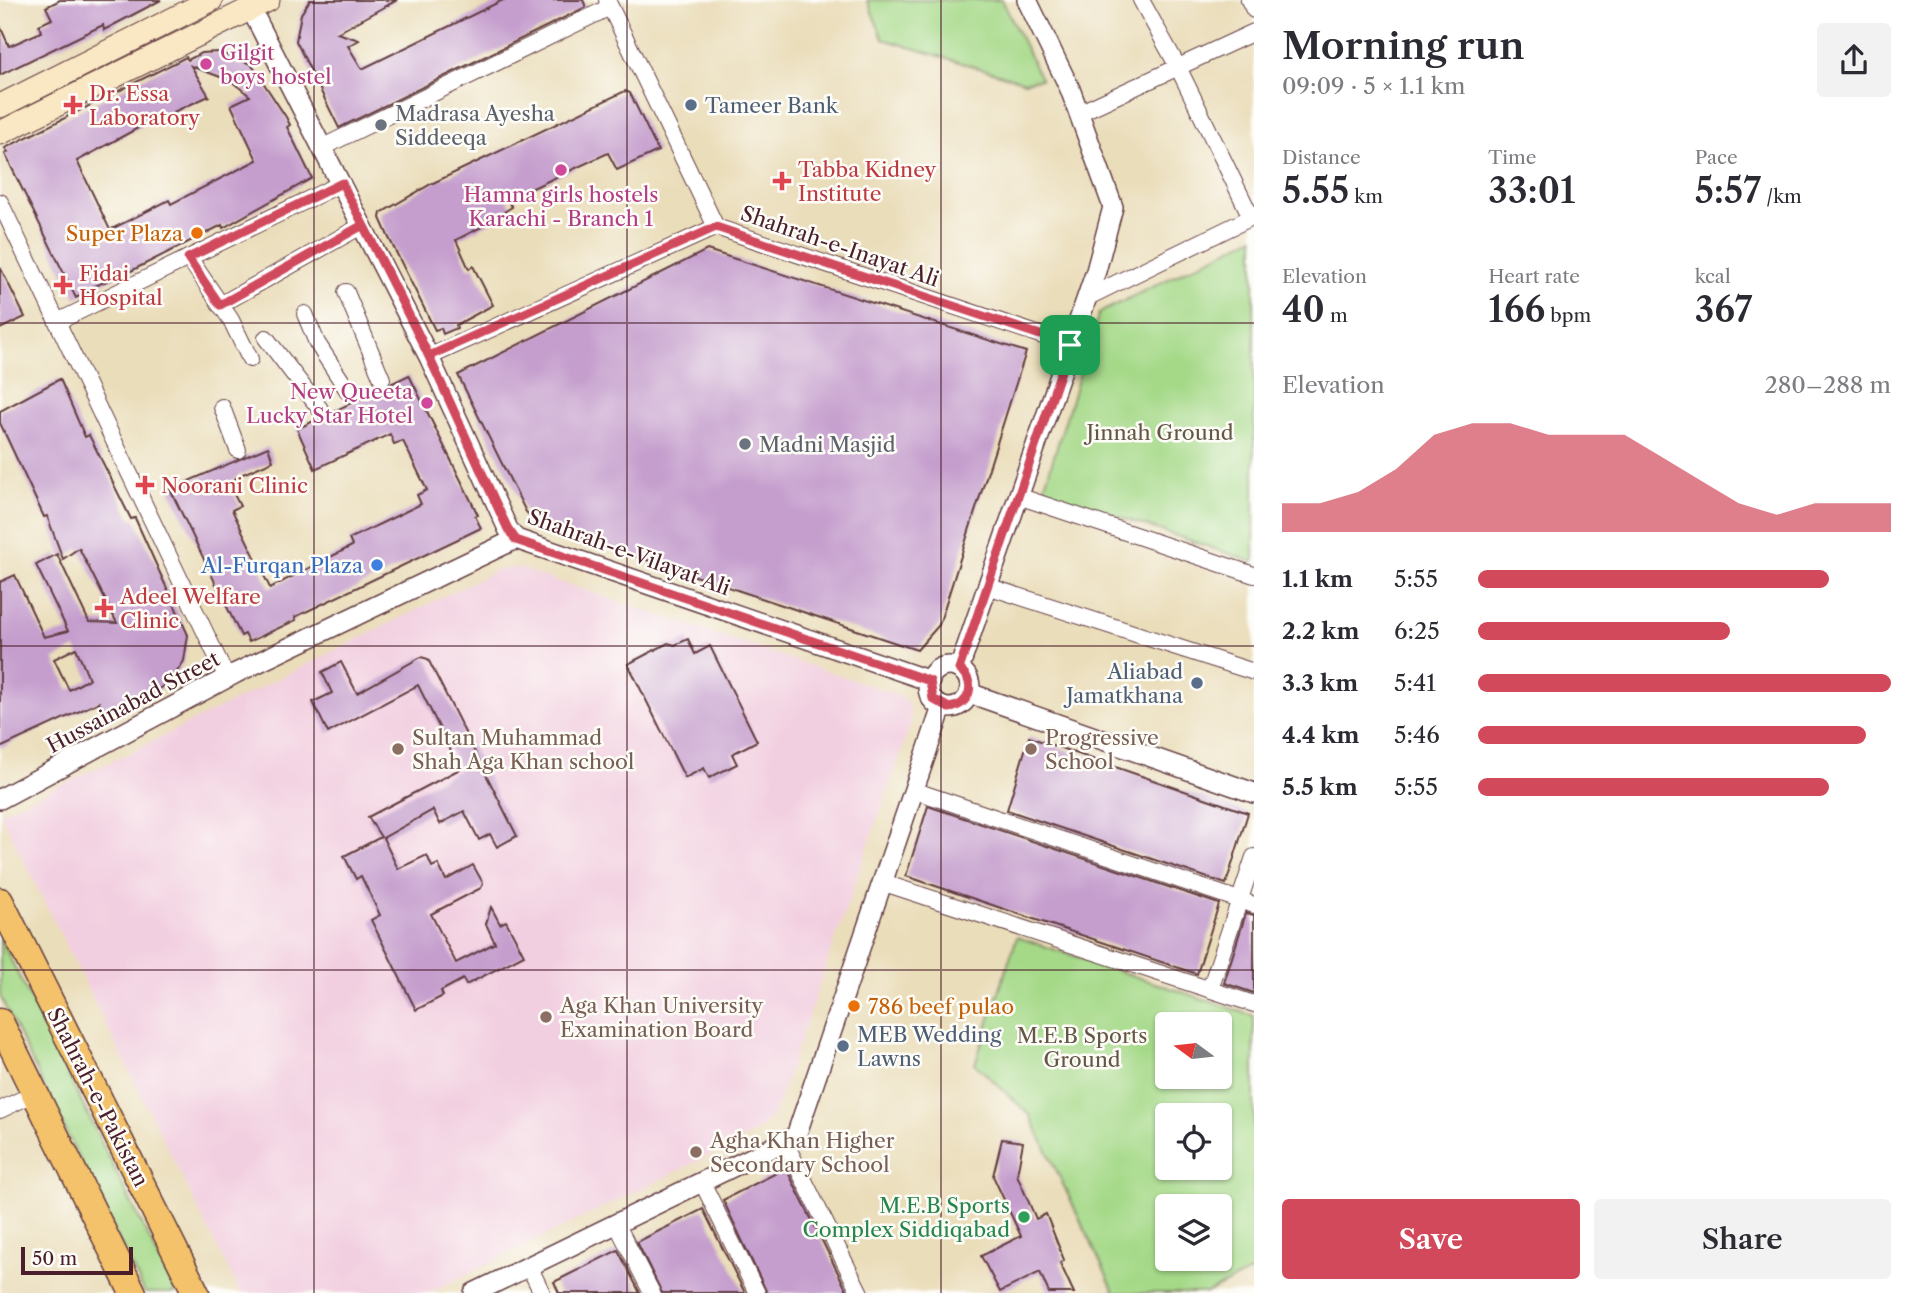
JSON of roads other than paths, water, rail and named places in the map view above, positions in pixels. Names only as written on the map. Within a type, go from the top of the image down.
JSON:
[{"type":"highway","name":"Shahrah-e-Pakistan","points":[[0,901],[196,1293]]},
{"type":"highway","points":[[0,1022],[133,1293]]},
{"type":"main road","points":[[0,106],[211,0]]},
{"type":"main road","points":[[0,133],[259,4]]},
{"type":"street","points":[[959,669],[1086,298],[1113,207],[1079,113],[1027,0]]},
{"type":"street","points":[[1086,298],[1252,217],[1178,67],[1141,0]]},
{"type":"street","points":[[1249,0],[1254,10]]},
{"type":"street","points":[[323,147],[609,3]]},
{"type":"street","name":"Shahrah-e-Inayat Ali","points":[[609,3],[716,227],[1070,345]]},
{"type":"street","name":"Shahrah-e-Vilayat Ali","points":[[259,4],[323,147],[429,356],[503,520],[516,540],[930,681]]},
{"type":"street","points":[[1079,113],[1254,32]]},
{"type":"street","points":[[57,322],[342,183]]},
{"type":"street","points":[[0,202],[227,678]]},
{"type":"street","points":[[220,305],[363,225]]},
{"type":"street","points":[[429,356],[716,227]]},
{"type":"street","points":[[188,258],[220,305],[250,359]]},
{"type":"street","points":[[346,292],[382,379]]},
{"type":"street","points":[[305,314],[317,343],[350,394]]},
{"type":"street","points":[[266,338],[297,383],[320,409]]},
{"type":"street","points":[[222,407],[237,450]]},
{"type":"street","points":[[1018,496],[1254,575]]},
{"type":"street","name":"Hussainabad Street","points":[[1,796],[227,678],[516,540]]},
{"type":"street","points":[[987,586],[1254,672]]},
{"type":"street","points":[[945,667],[959,669],[968,679],[970,693],[961,704],[942,707],[930,694],[930,681],[933,675],[945,667]]},
{"type":"street","points":[[970,693],[1254,793]]},
{"type":"street","points":[[474,1293],[796,1136],[916,791],[942,707]]},
{"type":"street","points":[[916,791],[1247,903]]},
{"type":"street","points":[[1210,989],[1247,903],[1254,857]]},
{"type":"street","points":[[884,883],[1254,1004]]},
{"type":"street","points":[[0,1110],[35,1093]]},
{"type":"street","points":[[785,1142],[860,1293]]},
{"type":"street","points":[[702,1182],[757,1293]]},
{"type":"street","points":[[616,1223],[652,1293]]},
{"type":"street","points":[[529,1266],[542,1293]]},
{"type":"place","name":"Gilgit boys hostel","points":[[206,64]]},
{"type":"place","name":"Dr. Essa Laboratory","points":[[73,105]]},
{"type":"place","name":"Tameer Bank","points":[[691,105]]},
{"type":"place","name":"Madrasa Ayesha Siddeeqa","points":[[381,125]]},
{"type":"place","name":"Hamna girls hostels Karachi - Branch 1","points":[[561,170]]},
{"type":"place","name":"Tabba Kidney Institute","points":[[782,181]]},
{"type":"place","name":"Super Plaza","points":[[197,233]]},
{"type":"place","name":"Fidai Hospital","points":[[63,285]]},
{"type":"place","name":"New Queeta Lucky Star Hotel","points":[[427,403]]},
{"type":"place","name":"Madni Masjid","points":[[745,444]]},
{"type":"place","name":"Noorani Clinic","points":[[145,485]]},
{"type":"place","name":"Al-Furqan Plaza","points":[[377,565]]},
{"type":"place","name":"Adeel Welfare Clinic","points":[[104,608]]},
{"type":"place","name":"Aliabad Jamatkhana","points":[[1197,683]]},
{"type":"place","name":"Sultan Muhammad Shah Aga Khan school","points":[[398,749]]},
{"type":"place","name":"Progressive School","points":[[1031,749]]},
{"type":"place","name":"786 beef pulao","points":[[854,1006]]},
{"type":"place","name":"Aga Khan University Examination Board","points":[[546,1017]]},
{"type":"place","name":"MEB Wedding Lawns","points":[[843,1046]]},
{"type":"place","name":"Agha Khan Higher Secondary School","points":[[696,1152]]},
{"type":"place","name":"M.E.B Sports Complex Siddiqabad","points":[[1024,1217]]},
{"type":"park label","name":"Jinnah Ground","points":[[1160,432]]},
{"type":"park label","name":"M.E.B Sports Ground","points":[[1082,1047]]}]
